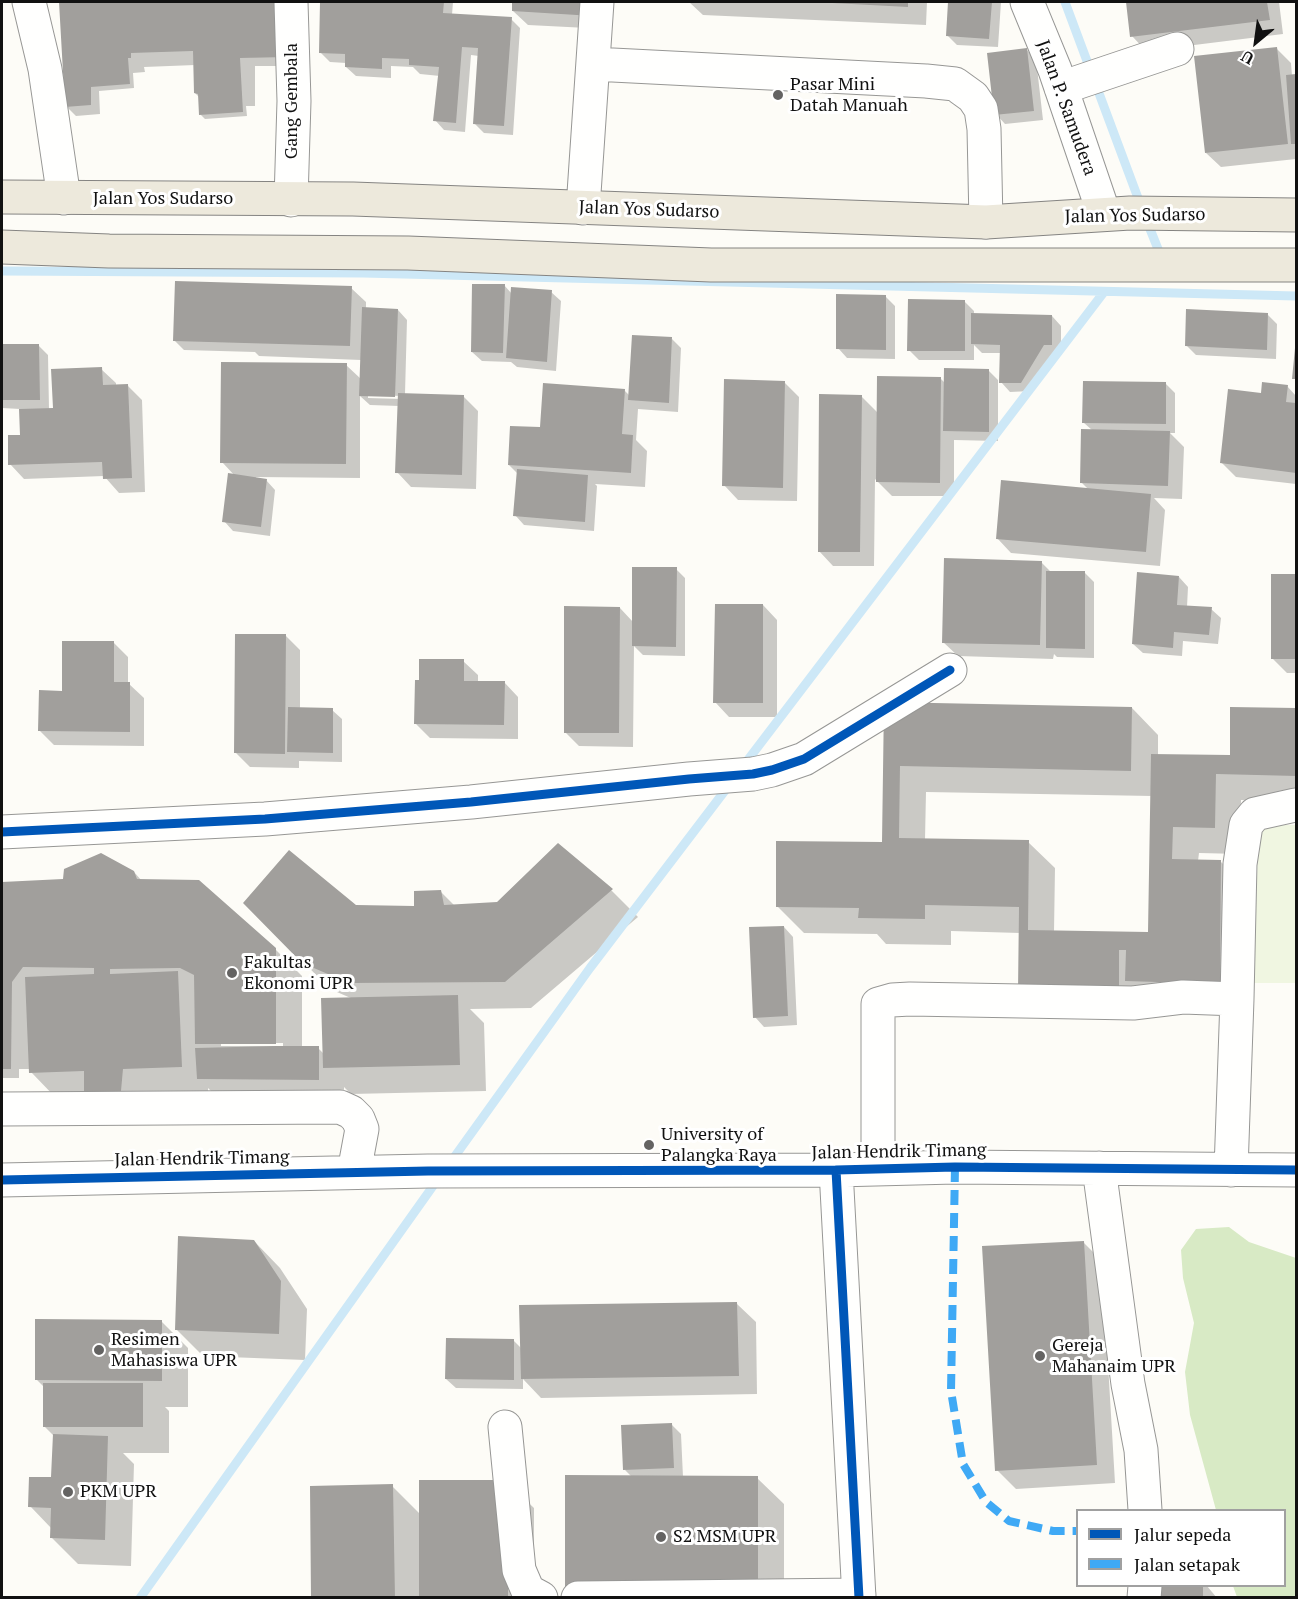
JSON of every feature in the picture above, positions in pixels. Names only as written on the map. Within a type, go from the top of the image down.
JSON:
[{"type":"main road","name":"Jalan Yos Sudarso","points":[[2,197],[370,200],[986,222],[1117,214],[1296,215]]},
{"type":"main road","points":[[370,200],[375,253]]},
{"type":"main road","points":[[2,247],[109,251],[375,253],[711,265],[1296,265]]},
{"type":"street","points":[[29,2],[45,69],[63,198]]},
{"type":"street","name":"Gang Gembala","points":[[291,2],[294,101],[291,200]]},
{"type":"street","points":[[583,208],[597,2]]},
{"type":"street","name":"Jalan P. Samudera","points":[[1026,2],[1060,88],[1117,214]]},
{"type":"street","points":[[1060,88],[1177,49]]},
{"type":"street","points":[[593,64],[955,84],[973,97],[981,109],[984,129],[986,222]]},
{"type":"street","points":[[2,832],[265,819],[471,802],[689,778],[753,774],[804,759],[950,670]]},
{"type":"street","points":[[1231,1170],[1240,864],[1246,825],[1255,814],[1295,806]]},
{"type":"street","points":[[878,1169],[878,1004],[891,1000],[910,999],[1133,1003],[1183,997],[1237,999]]},
{"type":"street","points":[[2,1109],[340,1107],[351,1112],[358,1119],[362,1129],[354,1172]]},
{"type":"street","name":"Jalan Hendrik Timang","points":[[2,1180],[354,1172],[836,1170],[956,1167],[1296,1170]]},
{"type":"street","points":[[1099,1168],[1128,1384],[1141,1450],[1145,1509]]},
{"type":"street","points":[[578,1598],[859,1596],[836,1170]]},
{"type":"street","points":[[505,1427],[519,1570],[528,1591],[542,1598]]},
{"type":"green space","points":[[1259,825],[1296,825],[1296,983],[1253,983]]},
{"type":"green space","points":[[1229,1227],[1249,1242],[1296,1258],[1296,1597],[1237,1597],[1233,1587],[1286,1587],[1286,1509],[1216,1509],[1190,1415],[1185,1372],[1194,1323],[1183,1278],[1181,1250],[1196,1229]]},
{"type":"building","points":[[59,2],[288,2],[289,57],[240,58],[243,112],[199,115],[198,94],[194,93],[193,51],[131,53],[131,58],[128,58],[130,84],[91,87],[91,105],[65,107]]},
{"type":"building","points":[[320,2],[444,2],[443,13],[512,17],[504,126],[473,124],[478,48],[462,47],[456,123],[433,121],[439,67],[409,65],[409,59],[382,58],[382,69],[345,67],[345,54],[319,53]]},
{"type":"building","points":[[512,2],[594,2],[593,16],[512,11]]},
{"type":"building","points":[[908,2],[908,7],[832,3]]},
{"type":"building","points":[[948,2],[992,2],[989,39],[946,36]]},
{"type":"building","points":[[1126,2],[1267,2],[1270,20],[1130,37]]},
{"type":"building","points":[[1277,47],[1288,144],[1205,153],[1194,56]]},
{"type":"building","points":[[1027,48],[1034,111],[994,115],[987,53]]},
{"type":"building","points":[[1296,74],[1296,144],[1291,144],[1286,75]]},
{"type":"building","points":[[175,281],[352,286],[350,346],[173,341]]},
{"type":"building","points":[[472,284],[505,284],[503,353],[471,352]]},
{"type":"building","points":[[511,287],[552,290],[547,362],[506,358]]},
{"type":"building","points":[[836,294],[886,295],[886,350],[836,349]]},
{"type":"building","points":[[908,299],[965,300],[965,351],[907,351]]},
{"type":"building","points":[[362,307],[398,309],[395,397],[359,396]]},
{"type":"building","points":[[1186,309],[1268,313],[1267,350],[1185,346]]},
{"type":"building","points":[[971,313],[1052,315],[1052,345],[1044,345],[1021,383],[999,383],[1000,345],[971,344]]},
{"type":"building","points":[[632,335],[672,337],[669,403],[628,400]]},
{"type":"building","points":[[2,344],[39,344],[40,400],[2,400]]},
{"type":"building","points":[[1295,348],[1296,379],[1292,379]]},
{"type":"building","points":[[221,362],[347,363],[346,464],[220,463]]},
{"type":"building","points":[[102,367],[103,385],[128,384],[132,478],[103,479],[102,462],[8,465],[8,435],[20,435],[19,409],[53,408],[51,369]]},
{"type":"building","points":[[944,368],[989,369],[989,432],[943,431]]},
{"type":"building","points":[[877,376],[941,377],[940,483],[876,482]]},
{"type":"building","points":[[724,379],[785,381],[783,488],[722,486]]},
{"type":"building","points":[[1083,381],[1166,382],[1166,424],[1082,423]]},
{"type":"building","points":[[1262,382],[1288,385],[1286,402],[1296,403],[1296,473],[1220,463],[1228,389],[1261,393]]},
{"type":"building","points":[[543,383],[625,389],[622,434],[633,435],[631,473],[508,465],[510,426],[540,427]]},
{"type":"building","points":[[398,393],[464,395],[462,475],[395,473]]},
{"type":"building","points":[[819,394],[862,395],[860,552],[818,552]]},
{"type":"building","points":[[1081,429],[1170,431],[1168,486],[1080,483]]},
{"type":"building","points":[[517,469],[588,475],[585,522],[513,516]]},
{"type":"building","points":[[228,473],[267,479],[261,527],[222,522]]},
{"type":"building","points":[[1001,480],[1151,494],[1146,552],[996,539]]},
{"type":"building","points":[[944,558],[1042,561],[1040,645],[942,643]]},
{"type":"building","points":[[632,567],[677,567],[676,647],[632,646]]},
{"type":"building","points":[[1046,571],[1085,571],[1085,649],[1046,648]]},
{"type":"building","points":[[1137,572],[1179,576],[1177,605],[1212,607],[1209,635],[1174,632],[1173,648],[1132,644]]},
{"type":"building","points":[[1271,574],[1296,574],[1296,659],[1271,659]]},
{"type":"building","points":[[715,604],[763,604],[763,703],[713,703]]},
{"type":"building","points":[[564,606],[620,607],[619,733],[564,733]]},
{"type":"building","points":[[235,634],[286,634],[285,754],[234,753]]},
{"type":"building","points":[[62,641],[114,641],[114,682],[130,682],[130,732],[38,731],[39,690],[62,691]]},
{"type":"building","points":[[419,659],[464,659],[464,681],[505,681],[504,725],[414,724],[415,680],[419,680]]},
{"type":"building","points":[[884,702],[1132,707],[1131,771],[900,766],[899,838],[1029,840],[1028,930],[1148,932],[1151,754],[1230,755],[1230,707],[1296,708],[1296,776],[1216,774],[1215,828],[1173,827],[1172,859],[1221,860],[1220,984],[1125,981],[1126,950],[1119,950],[1119,993],[1018,991],[1019,907],[925,905],[925,919],[858,918],[859,908],[776,907],[776,841],[882,842]]},
{"type":"building","points":[[288,707],[333,708],[333,753],[287,752]]},
{"type":"building","points":[[558,843],[613,889],[505,982],[349,983],[302,963],[243,903],[289,850],[356,905],[414,906],[414,891],[441,890],[444,905],[497,902]]},
{"type":"building","name":"Fakultas Ekonomi UPR","points":[[101,853],[134,871],[137,879],[199,880],[276,948],[276,1044],[195,1044],[194,975],[180,968],[110,969],[110,974],[178,971],[182,1067],[123,1069],[121,1091],[84,1092],[84,1071],[29,1073],[25,977],[94,974],[94,968],[23,967],[12,982],[11,1069],[2,1069],[2,882],[63,879],[64,869]]},
{"type":"building","points":[[784,926],[788,1016],[753,1018],[749,927]]},
{"type":"building","points":[[458,995],[460,1065],[323,1068],[321,998]]},
{"type":"building","points":[[319,1046],[319,1080],[197,1079],[195,1048]]},
{"type":"building","points":[[178,1236],[254,1240],[281,1281],[279,1334],[175,1330]]},
{"type":"building","name":"Gereja Mahanaim UPR","points":[[1084,1241],[1097,1465],[995,1471],[982,1246]]},
{"type":"building","points":[[737,1302],[739,1376],[521,1379],[519,1305]]},
{"type":"building","name":"Resimen Mahasiswa UPR","points":[[35,1319],[162,1320],[162,1381],[35,1380]]},
{"type":"building","points":[[446,1338],[514,1339],[514,1380],[445,1379]]},
{"type":"building","points":[[43,1383],[143,1383],[143,1427],[43,1427]]},
{"type":"building","points":[[672,1423],[674,1468],[623,1470],[621,1425]]},
{"type":"building","name":"PKM UPR","points":[[53,1434],[108,1436],[105,1540],[50,1538],[51,1508],[28,1507],[29,1477],[51,1477]]},
{"type":"building","name":"S2 MSM UPR","points":[[565,1475],[758,1476],[758,1598],[565,1598]]},
{"type":"building","points":[[419,1480],[508,1480],[508,1598],[419,1598]]},
{"type":"building","points":[[393,1484],[395,1598],[311,1598],[310,1486]]},
{"type":"building","points":[[1153,1587],[1203,1587],[1203,1598],[1153,1598]]},
{"type":"waterway","points":[[1065,2],[1141,206]]},
{"type":"waterway","points":[[1146,219],[1162,259]]},
{"type":"waterway","points":[[2,271],[363,273],[1296,296]]},
{"type":"waterway","points":[[744,765],[1104,292]]},
{"type":"waterway","points":[[450,1163],[590,968],[730,784]]},
{"type":"waterway","points":[[140,1598],[438,1179]]},
{"type":"marked path","points":[[955,1167],[951,1391],[963,1464],[986,1502],[1009,1521],[1053,1531],[1076,1531]]},
{"type":"cycle path","points":[[2,832],[265,819],[471,802],[753,774],[804,759],[950,670]]},
{"type":"cycle path","points":[[2,1180],[428,1171],[836,1170],[955,1167],[1296,1170]]},
{"type":"cycle path","points":[[836,1170],[859,1598]]},
{"type":"place","name":"Pasar Mini Datah Manuah","points":[[778,95]]},
{"type":"place","name":"Fakultas Ekonomi UPR","points":[[232,973]]},
{"type":"place","name":"University of Palangka Raya","points":[[649,1145]]},
{"type":"place","name":"Resimen Mahasiswa UPR","points":[[99,1350]]},
{"type":"place","name":"Gereja Mahanaim UPR","points":[[1040,1356]]},
{"type":"place","name":"PKM UPR","points":[[68,1492]]},
{"type":"place","name":"S2 MSM UPR","points":[[661,1537]]}]
